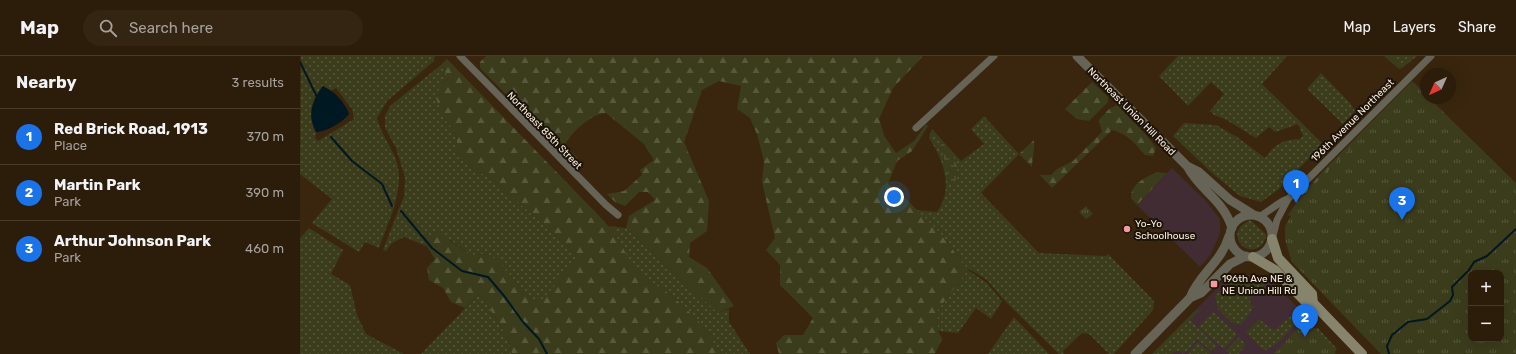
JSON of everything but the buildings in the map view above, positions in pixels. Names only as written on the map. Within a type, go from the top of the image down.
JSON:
[{"type":"main road","points":[[1273,238],[1278,258],[1312,294],[1313,303],[1362,354]]},
{"type":"main road","points":[[1249,257],[1275,270],[1305,302],[1313,303]]},
{"type":"street","name":"Northeast 85th Street","points":[[460,56],[606,206],[618,215]]},
{"type":"street","points":[[916,128],[994,56]]},
{"type":"street","name":"Northeast Union Hill Road","points":[[1077,56],[1187,166],[1193,177],[1224,208],[1231,230]]},
{"type":"street","name":"196th Avenue Northeast","points":[[1273,238],[1278,220],[1288,199],[1431,56]]},
{"type":"street","name":"Northeast Union Hill Road","points":[[1187,166],[1199,172],[1230,200],[1257,215]]},
{"type":"street","name":"196th Avenue Northeast","points":[[1257,215],[1270,212],[1283,200],[1288,199]]},
{"type":"street","points":[[1135,354],[1190,298],[1201,293],[1230,264],[1266,252],[1273,238],[1269,224],[1257,215],[1241,217],[1231,230],[1221,255],[1194,287],[1190,298]]},
{"type":"street","points":[[1231,230],[1232,245],[1240,254],[1249,257]]},
{"type":"shaded area","points":[[1172,168],[1205,200],[1220,219],[1220,233],[1211,254],[1200,267],[1137,205]]},
{"type":"shaded area","points":[[1230,275],[1265,275],[1311,321],[1277,354],[1152,354]]},
{"type":"green space","points":[[301,56],[435,56],[434,61],[387,101],[377,118],[396,160],[399,171],[399,182],[395,205],[379,248],[365,242],[359,252],[312,223],[332,199],[300,174]],"holes":[[[322,86],[331,91],[336,88],[352,109],[354,119],[318,141],[315,138],[316,133],[311,114],[313,103]]]},
{"type":"green space","points":[[486,56],[923,56],[893,88],[879,119],[885,137],[896,153],[914,141],[926,124],[928,126],[912,151],[897,161],[888,184],[907,200],[940,233],[968,270],[937,311],[938,331],[942,339],[935,354],[779,354],[776,343],[784,335],[803,335],[813,318],[780,285],[780,265],[766,250],[775,238],[762,182],[764,161],[757,134],[750,118],[737,109],[741,86],[719,81],[702,90],[684,142],[709,201],[707,231],[690,243],[689,257],[707,268],[734,306],[718,313],[626,228],[629,216],[655,200],[648,192],[639,192],[625,206],[615,202],[607,194],[624,191],[642,175],[640,170],[654,160],[644,144],[606,113],[600,114],[582,124],[564,145],[578,158],[574,163],[480,68],[480,62]]},
{"type":"green space","points":[[1178,56],[1287,56],[1262,84],[1323,144],[1279,189],[1261,202],[1240,196],[1211,172],[1173,136],[1184,123],[1216,125],[1237,137],[1265,158],[1276,146],[1289,140],[1300,139],[1303,136],[1298,124],[1275,132],[1269,127],[1256,138],[1225,119],[1214,115],[1210,111],[1224,94],[1211,82],[1188,106],[1159,76]]},
{"type":"green space","points":[[1384,56],[1391,56],[1402,68],[1399,69]]},
{"type":"green space","points":[[1390,56],[1417,56],[1402,68]]},
{"type":"green space","points":[[447,59],[604,221],[619,240],[629,260],[651,282],[671,295],[697,319],[722,354],[512,354],[508,338],[480,293],[465,308],[451,302],[443,288],[429,280],[427,268],[435,259],[422,239],[426,236],[438,233],[472,255],[487,254],[497,260],[531,300],[542,301],[578,256],[488,175],[478,173],[458,157],[456,133],[444,118],[435,96],[443,83],[449,78],[441,65]]},
{"type":"green space","points":[[441,65],[449,78],[443,83],[444,118],[456,133],[458,157],[478,173],[488,175],[578,256],[542,302],[531,300],[497,260],[487,254],[472,255],[450,240],[423,239],[426,246],[404,237],[392,243],[386,251],[383,250],[404,196],[405,178],[396,148],[385,128],[385,116],[390,106]]},
{"type":"green space","points":[[1321,73],[1350,103],[1355,111],[1343,124],[1307,89]]},
{"type":"green space","points":[[1412,81],[1420,88],[1420,100],[1294,217],[1288,215],[1302,195],[1323,171]]},
{"type":"green space","points":[[1092,82],[1108,97],[1108,102],[1089,121],[1077,119],[1065,109]]},
{"type":"green space","points":[[1414,83],[1420,89],[1420,104],[1435,104],[1516,183],[1516,354],[1381,354],[1292,262],[1285,240],[1285,226],[1303,196]]},
{"type":"green space","points":[[1117,105],[1147,136],[1156,148],[1153,156],[1145,155],[1126,136],[1112,130],[1052,188],[1040,175],[1051,175],[1057,169],[1073,161],[1102,132],[1099,120],[1109,109]]},
{"type":"green space","points":[[984,116],[1019,154],[981,193],[1039,253],[1106,256],[1108,254],[1154,301],[1153,310],[1114,354],[1109,354],[1089,334],[1082,333],[1063,351],[1064,354],[1059,354],[1004,300],[987,280],[969,269],[968,270],[940,233],[916,210],[937,212],[945,194],[946,184],[943,165],[929,138],[932,129],[961,161],[984,144],[971,129]]},
{"type":"green space","points":[[1034,140],[1034,147],[1032,167],[1019,154]]},
{"type":"green space","points":[[939,143],[943,143],[956,162],[957,172],[954,184],[950,184],[947,178],[944,158]]},
{"type":"green space","points":[[1157,172],[1167,173],[1137,205],[1131,198],[1133,188],[1148,176]]},
{"type":"green space","points":[[1086,206],[1093,214],[1086,219],[1079,212]]},
{"type":"green space","points":[[1250,220],[1266,234],[1266,237],[1261,245],[1254,249],[1248,249],[1242,245],[1238,240],[1237,233],[1241,226]]},
{"type":"green space","points":[[608,226],[626,228],[718,313],[729,309],[729,322],[750,354],[722,354],[697,319],[671,295],[651,282],[628,260],[619,240]]},
{"type":"green space","points":[[309,228],[343,250],[331,274],[350,285],[357,315],[366,334],[404,354],[300,354],[300,238]]},
{"type":"green space","points":[[968,270],[987,283],[1002,301],[991,319],[976,308],[958,333],[938,331],[937,311]]},
{"type":"green space","points":[[1233,279],[1258,279],[1265,284],[1251,296],[1250,304],[1254,307],[1241,325],[1232,323],[1218,309],[1215,296]]},
{"type":"green space","points":[[480,293],[508,338],[512,354],[421,354]]},
{"type":"green space","points":[[1196,310],[1200,310],[1190,320],[1217,346],[1212,351],[1197,339],[1187,352],[1186,351],[1183,354],[1181,351],[1176,351],[1172,354],[1152,354]]},
{"type":"green space","points":[[1213,312],[1237,334],[1224,349],[1199,327]]},
{"type":"green space","points":[[1294,313],[1300,319],[1279,342],[1266,350],[1262,349],[1246,332],[1259,319],[1270,328],[1276,329]]},
{"type":"green space","points":[[1014,317],[1049,354],[988,354]]},
{"type":"green space","points":[[1305,320],[1336,354],[1274,354]]},
{"type":"green space","points":[[1313,328],[1318,328],[1337,349],[1333,354],[1288,354],[1304,334]]},
{"type":"green space","points":[[1239,337],[1246,344],[1239,354],[1229,354],[1226,351]]},
{"type":"green space","points":[[1198,342],[1211,353],[1189,354],[1188,353]]},
{"type":"water","points":[[323,86],[339,97],[349,114],[334,126],[320,132],[316,132],[313,126],[311,114],[316,97]]},
{"type":"waterway","points":[[300,62],[317,97]]},
{"type":"waterway","points":[[331,137],[352,161],[382,184],[392,206]]},
{"type":"waterway","points":[[401,211],[432,248],[462,271],[488,277],[523,322],[539,339],[547,354]]},
{"type":"waterway","points":[[1389,354],[1387,346],[1392,335],[1408,322],[1427,319],[1450,301],[1453,295],[1452,287],[1469,270],[1474,262],[1487,256],[1516,229]]},
{"type":"place","name":"Red Brick Road, 1913","points":[[1296,203]]},
{"type":"place","name":"Arthur Johnson Park","points":[[1402,220]]},
{"type":"place","name":"Yo-Yo Schoolhouse","points":[[1127,229]]},
{"type":"place","name":"196th Ave NE & NE Union Hill Rd","points":[[1214,284]]},
{"type":"place","name":"Martin Park","points":[[1305,337]]}]
